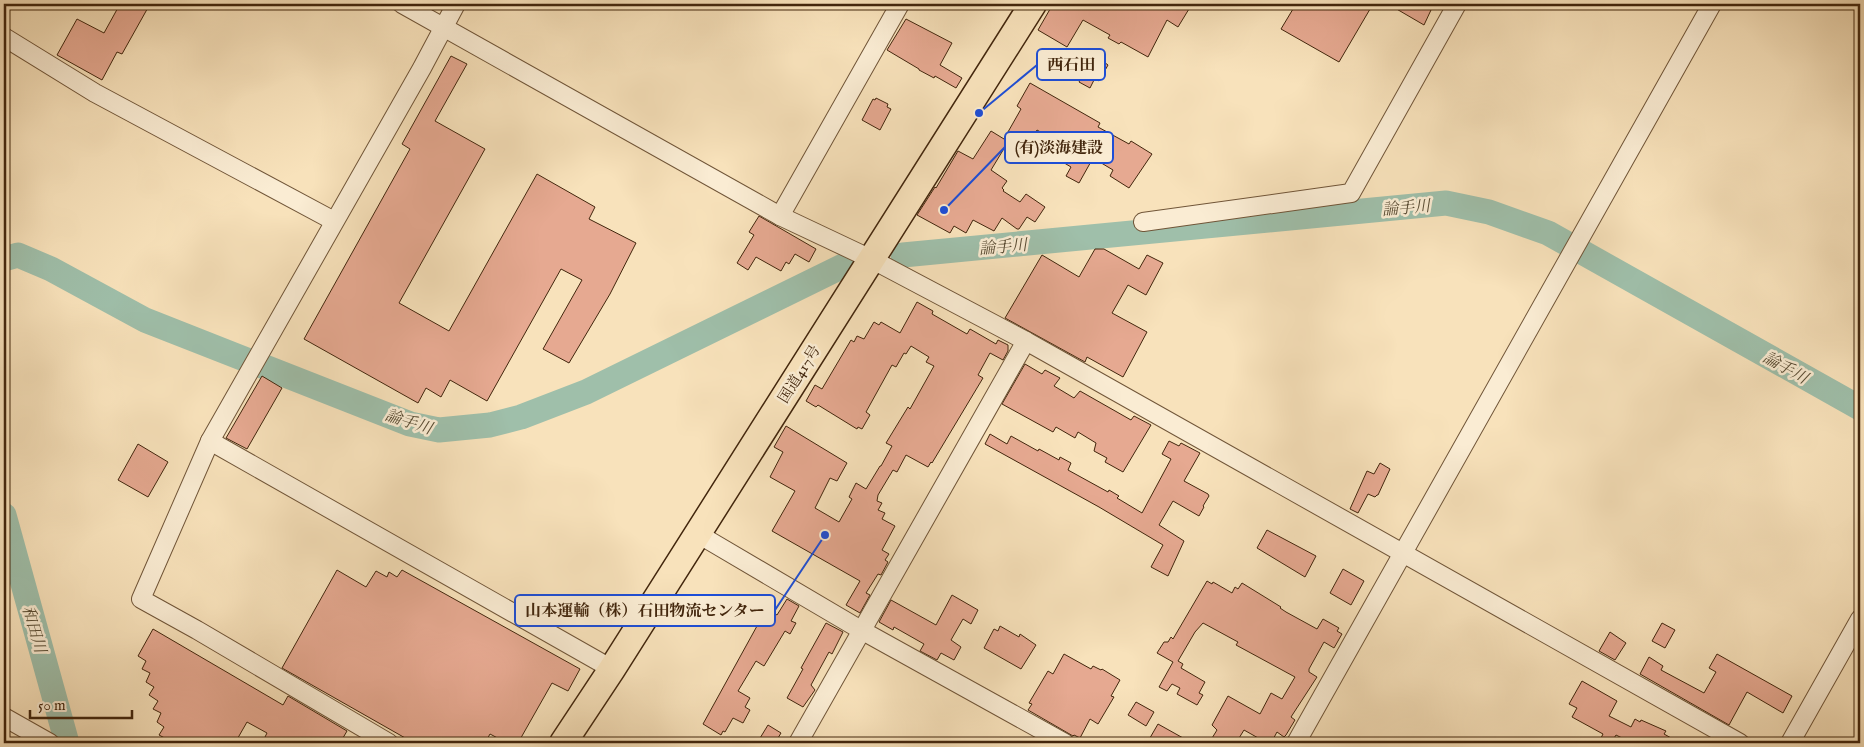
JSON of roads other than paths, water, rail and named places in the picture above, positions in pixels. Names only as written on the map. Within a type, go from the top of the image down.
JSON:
[{"type":"highway","name":"国道417号","points":[[563,743],[698,534],[1033,4]]},
{"type":"street","points":[[402,4],[780,216],[871,259],[1026,341],[1740,743]]},
{"type":"street","points":[[389,743],[197,630],[140,599],[210,441],[422,68],[456,4]]},
{"type":"street","points":[[780,216],[900,4]]},
{"type":"street","points":[[1143,222],[1351,193],[1458,4]]},
{"type":"street","points":[[1296,743],[1712,4]]},
{"type":"street","points":[[4,37],[95,94],[334,221]]},
{"type":"street","points":[[798,743],[1026,341]]},
{"type":"street","points":[[210,441],[612,669]]},
{"type":"street","points":[[698,534],[861,630],[1065,743]]},
{"type":"street","points":[[1790,743],[1860,620]]},
{"type":"street","points":[[8,719],[50,743]]},
{"type":"waterway","name":"論手川","points":[[903,255],[1446,203],[1489,212],[1548,233],[1860,408]]},
{"type":"waterway","name":"論手川","points":[[4,259],[18,255],[51,269],[145,320],[410,424],[439,430],[490,425],[521,417],[586,392],[843,266]]},
{"type":"waterway","name":"和田川","points":[[4,515],[67,743]]},
{"type":"place","name":"西石田","points":[[979,113]]},
{"type":"place","name":"(有)淡海建設","points":[[944,210]]},
{"type":"place","name":"山本運輸（株）石田物流センター","points":[[825,535]]}]
